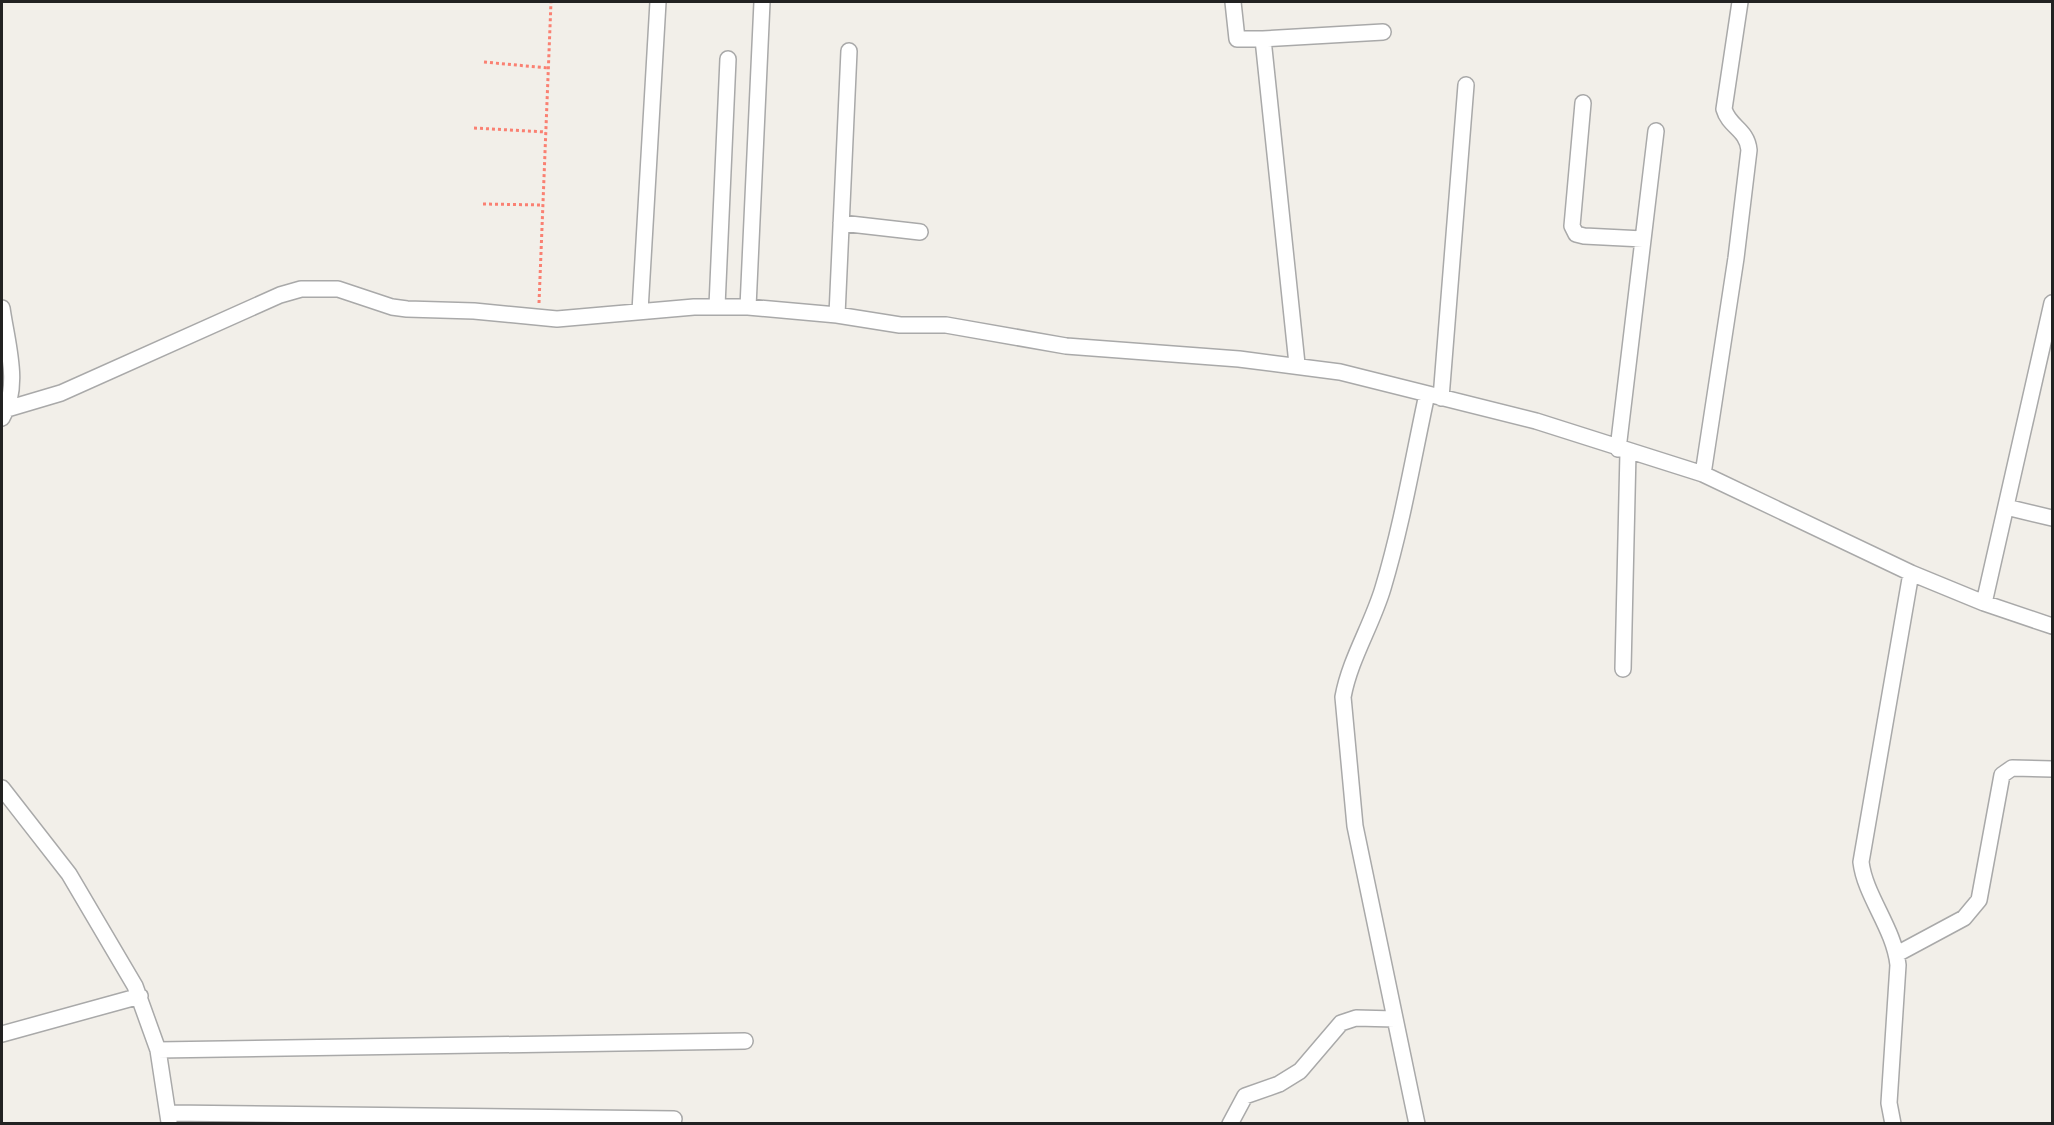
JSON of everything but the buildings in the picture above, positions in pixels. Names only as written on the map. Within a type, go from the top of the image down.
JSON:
[{"type":"street","points":[[640,311],[658,2]]},
{"type":"street","points":[[748,307],[762,2]]},
{"type":"street","points":[[1233,2],[1237,39],[1383,32]]},
{"type":"street","points":[[1703,474],[1736,258],[1749,150],[1744,132],[1727,119],[1724,109],[1740,2]]},
{"type":"street","points":[[1263,39],[1297,364]]},
{"type":"street","points":[[837,315],[849,51]]},
{"type":"street","points":[[717,306],[728,58]]},
{"type":"street","points":[[1417,1124],[1355,826],[1342,696],[1347,678],[1378,604],[1434,396],[1466,85]]},
{"type":"street","points":[[1583,103],[1572,226],[1576,234],[1584,236],[1643,239]]},
{"type":"street","points":[[1623,669],[1623,451],[1643,239],[1656,131]]},
{"type":"street","points":[[841,223],[920,232]]},
{"type":"street","points":[[4,413],[61,393],[280,295],[301,289],[338,289],[392,307],[407,309],[474,311],[538,317],[575,318],[717,306],[837,315],[900,325],[946,325],[1066,346],[1297,364],[1340,372],[1536,421],[1623,451],[1703,474],[1911,573],[1984,603],[2052,626]]},
{"type":"street","points":[[1984,603],[2050,324],[2052,303]]},
{"type":"street","points":[[2,308],[12,379],[4,413]]},
{"type":"street","points":[[2006,507],[2052,518]]},
{"type":"street","points":[[1893,1124],[1889,1103],[1897,954],[1861,862],[1911,573]]},
{"type":"street","points":[[1897,954],[1964,918],[1979,900],[1983,889],[1998,786],[2006,770],[2018,767],[2052,769]]},
{"type":"street","points":[[2,788],[69,874],[140,996],[158,1050],[169,1118],[601,1121],[674,1119]]},
{"type":"street","points":[[2,1034],[140,996]]},
{"type":"street","points":[[1230,1124],[1245,1096],[1279,1084],[1300,1071],[1341,1023],[1356,1018],[1395,1019]]},
{"type":"street","points":[[158,1050],[745,1041]]},
{"type":"path","points":[[538,317],[551,2]]},
{"type":"path","points":[[484,62],[548,68]]},
{"type":"path","points":[[474,128],[546,132]]},
{"type":"path","points":[[483,204],[543,205]]}]
